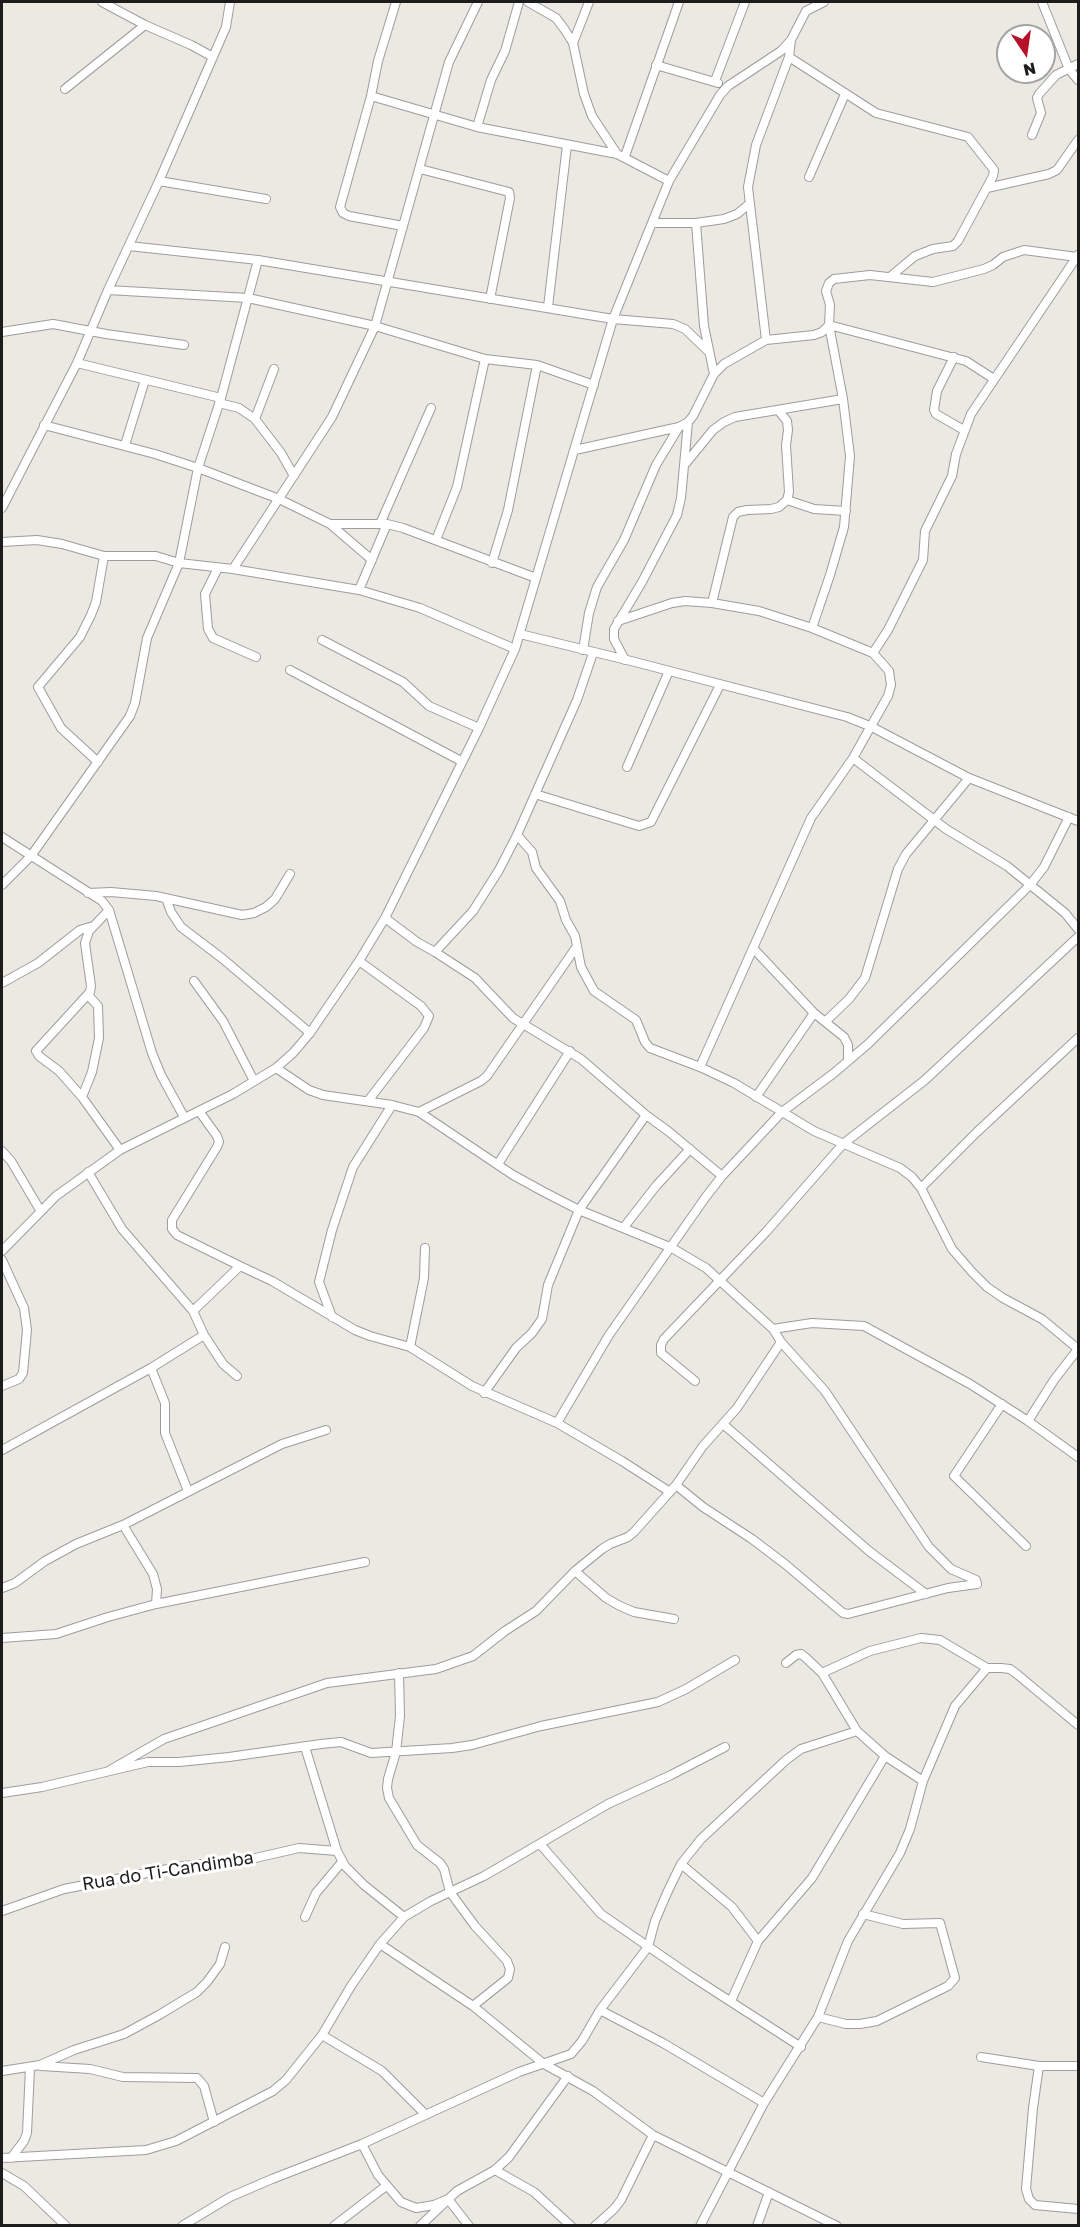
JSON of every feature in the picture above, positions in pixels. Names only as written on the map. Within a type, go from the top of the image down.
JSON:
[{"type":"street","points":[[102,2],[213,57]]},
{"type":"street","points":[[2,508],[91,332],[226,27],[230,2]]},
{"type":"street","points":[[396,2],[378,61],[371,96],[340,207],[343,213],[349,216],[403,226]]},
{"type":"street","points":[[233,568],[332,417],[375,326],[449,62],[478,2]]},
{"type":"street","points":[[477,127],[491,80],[505,51],[519,2]]},
{"type":"street","points":[[530,2],[556,18],[573,43],[584,94],[592,116],[621,155]]},
{"type":"street","points":[[573,43],[589,2]]},
{"type":"street","points":[[621,155],[679,2]]},
{"type":"street","points":[[715,81],[745,2]]},
{"type":"street","points":[[2,1251],[40,1210],[120,1150],[199,1111],[276,1068],[310,1033],[359,961],[385,918],[461,760],[479,728],[515,649],[613,319],[669,181],[720,95],[728,86],[773,57],[791,40],[810,2]]},
{"type":"street","points":[[806,11],[824,2]]},
{"type":"street","points":[[1042,2],[1069,69],[1078,80]]},
{"type":"street","points":[[65,89],[145,25]]},
{"type":"street","points":[[766,340],[748,205],[748,187],[756,145],[789,57],[791,40]]},
{"type":"street","points":[[789,57],[876,113],[968,136],[994,171],[958,241],[953,246],[933,249],[915,256],[891,276]]},
{"type":"street","points":[[1032,135],[1041,113],[1037,98],[1052,79],[1078,64]]},
{"type":"street","points":[[656,65],[728,86]]},
{"type":"street","points":[[808,177],[845,94]]},
{"type":"street","points":[[371,96],[477,127],[621,155],[669,181]]},
{"type":"street","points":[[987,188],[1049,174],[1057,170],[1078,140]]},
{"type":"street","points":[[548,307],[567,145]]},
{"type":"street","points":[[420,169],[509,192],[510,198],[490,299]]},
{"type":"street","points":[[159,181],[266,199]]},
{"type":"street","points":[[653,223],[696,223],[724,219],[737,214],[748,205]]},
{"type":"street","points":[[696,223],[704,326],[714,374]]},
{"type":"street","points":[[129,246],[258,260],[613,319],[674,324],[685,329],[709,352]]},
{"type":"street","points":[[812,628],[830,575],[846,511],[850,456],[843,399],[829,325],[830,305],[826,291],[829,283],[834,279],[870,275],[933,282],[984,269],[1003,257],[1024,250],[1078,256],[971,414],[964,430],[952,476],[926,531],[923,560],[888,630],[873,653]]},
{"type":"street","points":[[2,885],[31,856],[98,762],[132,709],[147,638],[180,563],[198,468],[220,400],[258,260]]},
{"type":"street","points":[[108,290],[248,298],[375,326],[485,359],[537,365],[594,385]]},
{"type":"street","points":[[2,332],[53,324],[91,332],[184,345]]},
{"type":"street","points":[[575,450],[680,427],[693,416],[714,374],[724,364],[766,340],[814,335],[822,332],[829,325]]},
{"type":"street","points":[[829,325],[954,357],[966,361],[994,380]]},
{"type":"street","points":[[954,357],[937,391],[934,410],[936,414],[964,430]]},
{"type":"street","points":[[436,540],[457,487],[485,359]]},
{"type":"street","points":[[77,363],[220,400],[239,408],[255,419],[281,453],[294,476]]},
{"type":"street","points":[[492,563],[508,510],[537,365]]},
{"type":"street","points":[[255,419],[274,369]]},
{"type":"street","points":[[125,445],[145,380]]},
{"type":"street","points":[[685,464],[713,430],[735,417],[843,399]]},
{"type":"street","points":[[359,590],[372,560],[383,524],[431,408]]},
{"type":"street","points":[[712,603],[733,517],[738,512],[779,507],[787,500],[789,492],[786,445],[788,430],[787,421],[778,410]]},
{"type":"street","points":[[625,660],[613,634],[677,515],[681,498],[688,422]]},
{"type":"street","points":[[44,425],[125,445],[198,468],[279,499],[330,524],[372,560]]},
{"type":"street","points":[[583,650],[589,613],[597,587],[624,540],[656,465],[680,427]]},
{"type":"street","points":[[787,500],[814,509],[846,511]]},
{"type":"street","points":[[330,524],[383,524],[436,540],[536,578]]},
{"type":"street","points":[[2,542],[38,540],[104,556],[156,556],[180,563],[233,568],[359,590],[420,608],[515,649]]},
{"type":"street","points":[[98,762],[61,728],[38,687],[80,637],[96,602],[104,556]]},
{"type":"street","points":[[218,567],[205,594],[208,629],[213,638],[256,657]]},
{"type":"street","points":[[618,621],[672,603],[685,601],[759,611],[812,628],[873,653],[889,671],[891,685],[888,696],[853,758],[811,818],[700,1066]]},
{"type":"street","points":[[520,634],[848,717],[872,727],[969,778],[1078,821]]},
{"type":"street","points":[[322,640],[403,682],[429,706],[479,728]]},
{"type":"street","points":[[435,952],[473,911],[489,888],[517,835],[577,700],[593,653]]},
{"type":"street","points":[[290,670],[461,760]]},
{"type":"street","points":[[627,767],[669,671]]},
{"type":"street","points":[[535,794],[639,826],[651,822],[720,685]]},
{"type":"street","points":[[853,758],[935,820],[1001,862],[1065,913],[1078,929]]},
{"type":"street","points":[[826,1021],[849,999],[865,978],[898,869],[912,845],[969,778]]},
{"type":"street","points":[[557,1423],[609,1335],[722,1176],[782,1112],[848,1061],[940,975],[1030,885],[1044,867],[1069,817]]},
{"type":"street","points":[[517,835],[532,852],[536,868],[560,901],[566,920],[575,936],[581,967],[594,991],[636,1020],[650,1048],[700,1066],[734,1083],[814,1131],[900,1168],[921,1188],[952,1249],[972,1272],[995,1292],[1042,1319],[1078,1349],[1054,1380],[1029,1420]]},
{"type":"street","points":[[2,837],[102,902],[109,910],[152,1053],[184,1117]]},
{"type":"street","points":[[88,893],[137,893],[242,915],[254,913],[266,907],[275,899],[290,874]]},
{"type":"street","points":[[166,898],[171,912],[181,927],[224,959],[310,1033]]},
{"type":"street","points":[[109,910],[89,931],[85,943],[91,986],[88,995],[36,1051],[39,1056],[59,1071],[82,1097],[120,1150]]},
{"type":"street","points":[[385,918],[417,942],[475,978],[504,1010],[570,1051],[722,1176]]},
{"type":"street","points":[[2,983],[38,963],[80,930],[93,926]]},
{"type":"street","points":[[695,1380],[664,1357],[661,1353],[661,1345],[664,1339],[766,1232],[843,1144],[925,1080],[1078,937]]},
{"type":"street","points":[[419,1112],[481,1081],[492,1071],[577,946]]},
{"type":"street","points":[[753,948],[813,1013],[826,1021],[847,1041],[848,1061]]},
{"type":"street","points":[[359,961],[421,1006],[429,1016],[424,1028],[368,1101]]},
{"type":"street","points":[[194,981],[222,1021],[254,1082]]},
{"type":"street","points":[[82,1097],[92,1072],[99,1038],[98,1006],[88,995]]},
{"type":"street","points":[[756,1096],[813,1013]]},
{"type":"street","points":[[921,1188],[1002,1108],[1078,1038]]},
{"type":"street","points":[[498,1164],[570,1051]]},
{"type":"street","points":[[199,1111],[219,1142],[172,1220],[172,1229],[177,1235],[272,1281],[332,1317],[370,1336],[410,1347],[484,1393],[557,1423],[673,1489],[752,1539],[843,1613],[862,1611],[948,1588],[975,1585],[977,1582],[951,1569],[929,1547],[825,1391],[781,1342],[773,1329],[702,1265],[672,1248],[579,1210],[498,1164],[419,1112],[392,1105],[334,1097],[309,1090],[276,1068]]},
{"type":"street","points":[[332,1317],[319,1282],[332,1230],[353,1167],[392,1105]]},
{"type":"street","points":[[484,1393],[516,1347],[532,1333],[542,1319],[548,1285],[579,1210],[646,1115]]},
{"type":"street","points":[[624,1227],[656,1186],[690,1149]]},
{"type":"street","points":[[2,1150],[40,1210]]},
{"type":"street","points":[[88,1172],[122,1228],[193,1311],[204,1335],[224,1364],[237,1376]]},
{"type":"street","points":[[410,1347],[424,1278],[425,1248]]},
{"type":"street","points":[[2,1260],[24,1308],[27,1330],[23,1373],[19,1378],[2,1386]]},
{"type":"street","points":[[193,1311],[240,1266]]},
{"type":"street","points":[[773,1329],[812,1323],[864,1326],[1029,1420],[1078,1457]]},
{"type":"street","points":[[2,1450],[151,1368],[204,1335]]},
{"type":"street","points":[[110,1770],[164,1739],[327,1683],[436,1669],[473,1656],[536,1611],[575,1571],[610,1544],[628,1537],[673,1489],[703,1446],[737,1408],[781,1342]]},
{"type":"street","points":[[151,1368],[165,1403],[165,1433],[188,1491]]},
{"type":"street","points":[[1002,1404],[954,1476],[1026,1546]]},
{"type":"street","points":[[723,1424],[869,1551],[926,1594]]},
{"type":"street","points":[[2,1588],[15,1583],[45,1561],[76,1544],[123,1525],[282,1444],[326,1430]]},
{"type":"street","points":[[123,1525],[153,1574],[157,1589],[156,1604]]},
{"type":"street","points":[[2,1638],[56,1634],[156,1604],[365,1562]]},
{"type":"street","points":[[575,1571],[606,1598],[620,1606],[634,1612],[674,1619]]},
{"type":"street","points":[[822,1673],[870,1651],[921,1638],[940,1640],[987,1668],[1010,1670],[1078,1725]]},
{"type":"street","points":[[786,1664],[796,1655],[801,1654],[822,1673],[856,1731],[885,1756],[922,1781]]},
{"type":"street","points":[[2,1793],[42,1787],[148,1762],[179,1762],[341,1743],[371,1753],[472,1745],[541,1726],[650,1704],[687,1689],[735,1660]]},
{"type":"street","points":[[700,2226],[764,2103],[818,2018],[848,1941],[906,1840],[922,1781],[951,1713],[987,1668]]},
{"type":"street","points":[[399,1673],[400,1716],[396,1752],[388,1779],[389,1798],[417,1845],[440,1863],[444,1869],[450,1892],[475,1926],[507,1960],[510,1969],[508,1978],[472,2006]]},
{"type":"street","points":[[184,2225],[230,2197],[311,2162],[362,2144],[519,2072],[571,2054],[577,2049],[600,2010],[648,1947],[656,1921],[681,1864],[701,1839],[786,1760],[801,1749],[856,1731]]},
{"type":"street","points":[[304,1747],[342,1862],[352,1875],[404,1917]]},
{"type":"street","points":[[2,2158],[146,2150],[176,2141],[273,2091],[286,2080],[322,2035],[351,1986],[380,1944],[404,1917],[540,1844],[608,1804],[725,1747]]},
{"type":"street","points":[[731,2001],[758,1941],[812,1878],[885,1756]]},
{"type":"street","points":[[540,1844],[601,1914],[801,2047]]},
{"type":"street","name":"Rua do Ti-Candimba","points":[[2,1911],[64,1889],[183,1866],[251,1859],[299,1848],[337,1851]]},
{"type":"street","points":[[305,1917],[316,1893],[342,1862]]},
{"type":"street","points":[[681,1864],[732,1907],[758,1941]]},
{"type":"street","points":[[818,2018],[846,2024],[877,2021],[948,1986],[955,1977],[940,1923],[903,1924],[863,1914]]},
{"type":"street","points":[[380,1944],[472,2006],[544,2064],[593,2091],[653,2135],[837,2226]]},
{"type":"street","points":[[2,2071],[40,2066],[74,2050],[124,2034],[180,2003],[197,1992],[213,1975],[225,1947]]},
{"type":"street","points":[[600,2010],[663,2043],[764,2103]]},
{"type":"street","points":[[322,2035],[382,2071],[426,2115]]},
{"type":"street","points":[[981,2057],[1040,2066],[1078,2066]]},
{"type":"street","points":[[40,2066],[90,2069],[123,2077],[197,2078],[204,2086],[214,2122]]},
{"type":"street","points":[[1040,2066],[1026,2189],[1029,2199],[1035,2205],[1078,2209]]},
{"type":"street","points":[[10,2157],[24,2141],[27,2133],[30,2068]]},
{"type":"street","points":[[420,2226],[448,2199],[462,2188],[495,2170],[516,2150],[568,2076]]},
{"type":"street","points":[[595,2226],[614,2209],[621,2199],[653,2135]]},
{"type":"street","points":[[362,2144],[386,2187],[401,2202],[416,2208],[434,2205],[448,2199]]},
{"type":"street","points":[[495,2170],[534,2192],[571,2226]]},
{"type":"street","points":[[2,2173],[24,2186],[66,2226]]},
{"type":"street","points":[[334,2226],[386,2187]]},
{"type":"street","points":[[757,2226],[769,2192]]},
{"type":"street","points":[[448,2199],[469,2226]]}]
